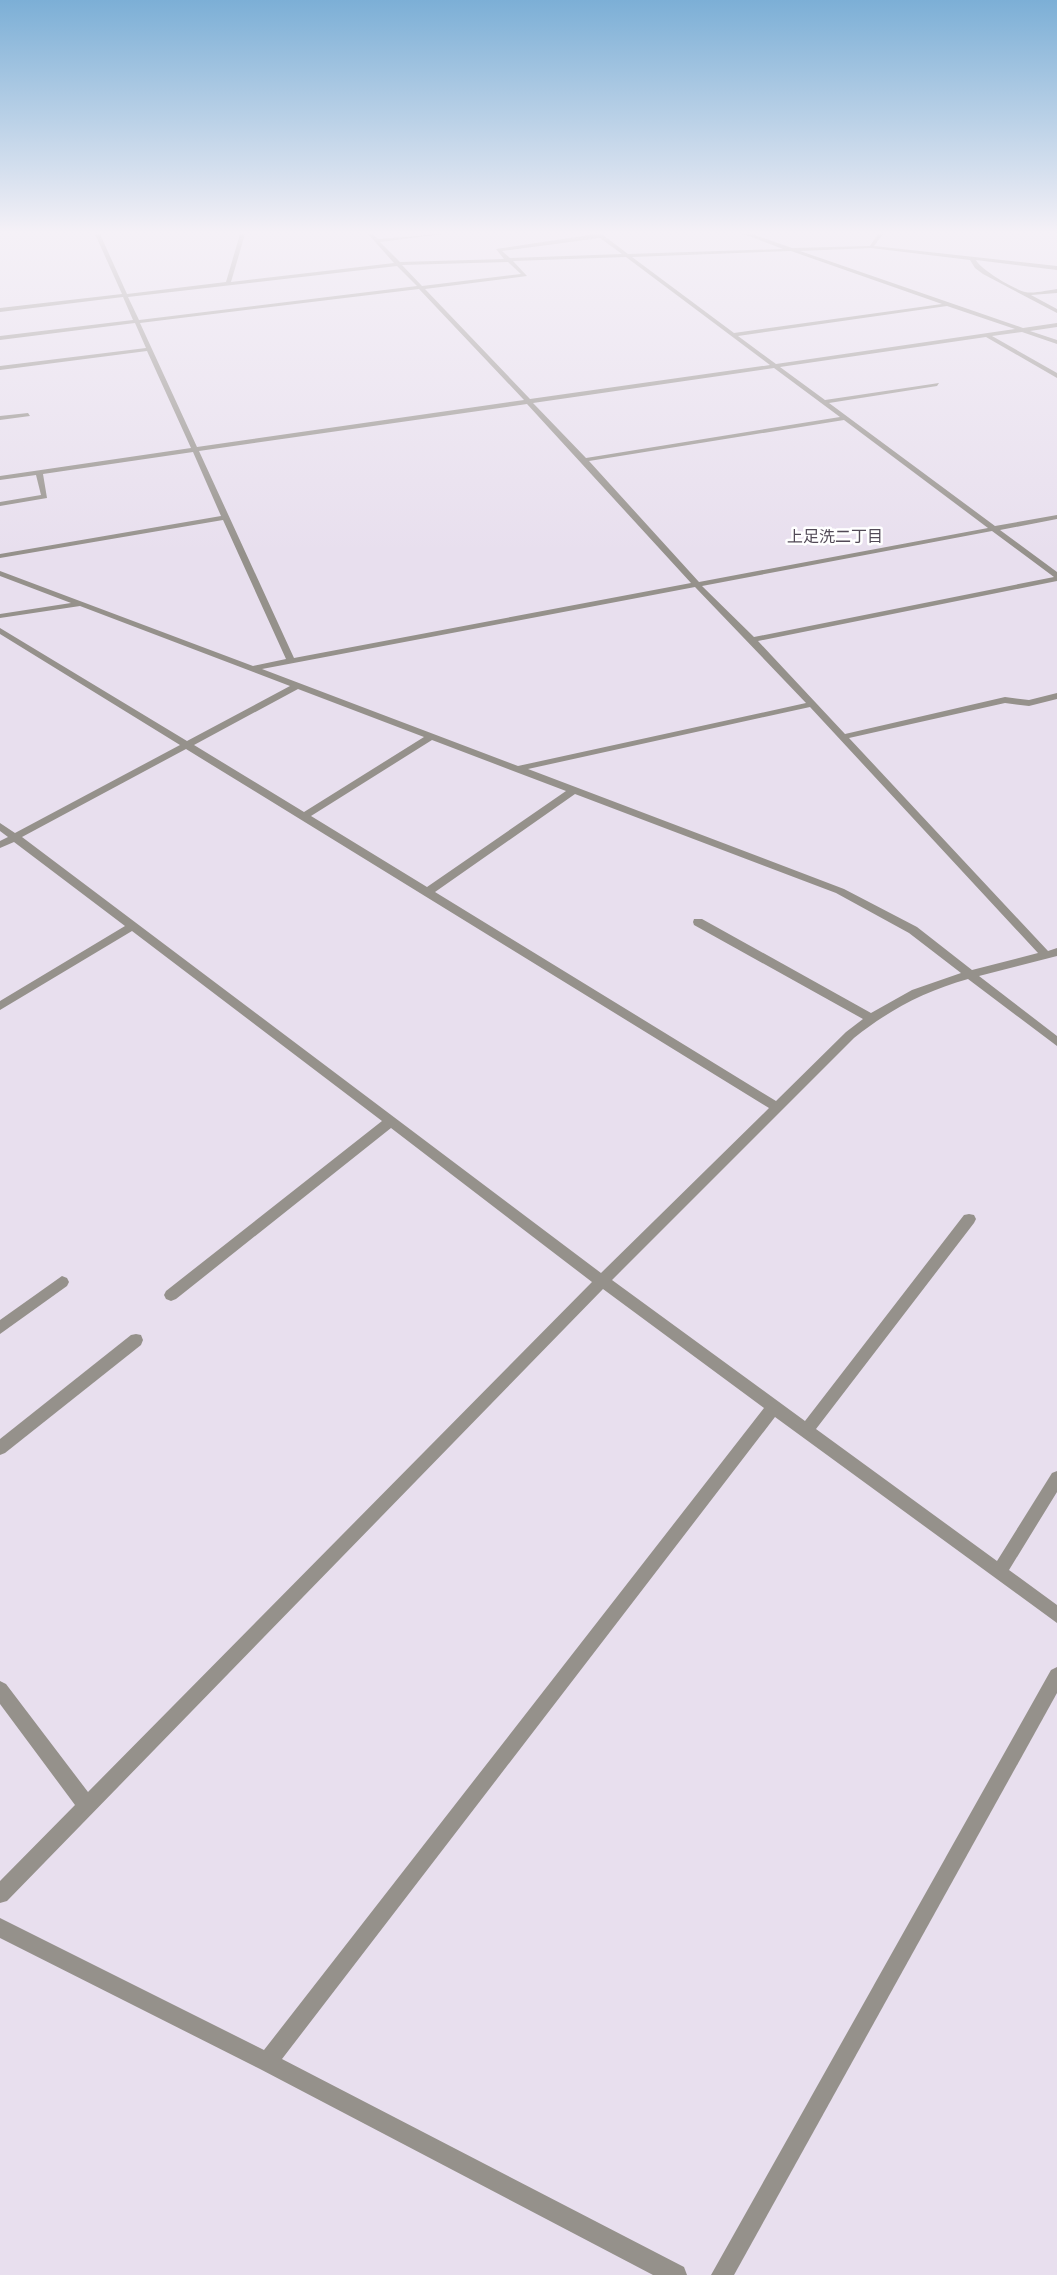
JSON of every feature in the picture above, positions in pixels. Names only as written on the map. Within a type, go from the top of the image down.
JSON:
[{"type":"street","points":[[146,340],[291,661]]},
{"type":"street","points":[[0,1894],[602,1282],[850,1035],[870,1018],[895,1002],[925,989],[946,981],[1052,954],[752,640],[697,585],[584,460],[469,340]]},
{"type":"street","points":[[739,340],[1057,576]]},
{"type":"street","points":[[0,478],[959,340]]},
{"type":"street","points":[[995,340],[1057,376]]},
{"type":"street","points":[[0,368],[150,349]]},
{"type":"street","points":[[824,402],[937,384]]},
{"type":"street","points":[[0,418],[28,415]]},
{"type":"street","points":[[584,460],[846,418]]},
{"type":"street","points":[[0,504],[45,497],[39,472]]},
{"type":"street","points":[[254,668],[1057,517]]},
{"type":"street","points":[[0,556],[226,518]]},
{"type":"street","points":[[0,573],[840,892],[878,910],[913,930],[1057,1042]]},
{"type":"street","points":[[752,640],[1057,580]]},
{"type":"street","points":[[0,616],[82,604]]},
{"type":"street","points":[[0,630],[777,1108]]},
{"type":"street","points":[[0,845],[298,685]]},
{"type":"street","points":[[843,737],[1005,700],[1029,703],[1057,696]]},
{"type":"street","points":[[517,769],[812,704]]},
{"type":"street","points":[[305,816],[432,736]]},
{"type":"street","points":[[428,892],[574,790]]},
{"type":"street","points":[[0,826],[602,1282],[1057,1615]]},
{"type":"street","points":[[698,922],[870,1018]]},
{"type":"street","points":[[0,1006],[133,926]]},
{"type":"street","points":[[171,1295],[390,1121]]},
{"type":"street","points":[[806,1430],[970,1219]]},
{"type":"street","points":[[0,1328],[62,1282]]},
{"type":"street","points":[[0,1448],[136,1340]]},
{"type":"street","points":[[266,2062],[774,1407]]},
{"type":"street","points":[[999,1572],[1057,1478]]},
{"type":"street","points":[[722,2275],[1057,1676]]},
{"type":"street","points":[[0,1690],[86,1805]]},
{"type":"street","points":[[0,1928],[266,2062],[676,2275]]},
{"type":"district","name":"上足洗二丁目","points":[[835,537]]}]
